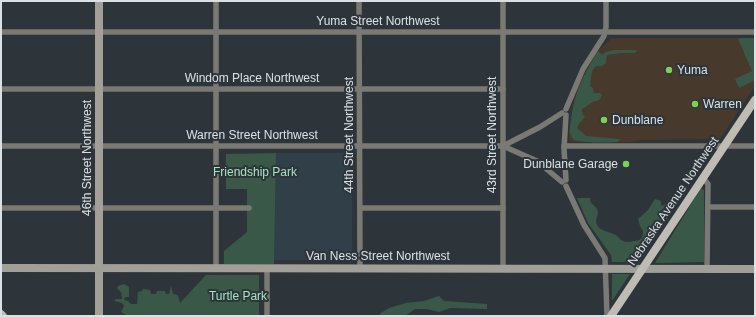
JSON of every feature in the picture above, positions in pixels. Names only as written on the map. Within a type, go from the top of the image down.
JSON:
[{"type":"main road","name":"Nebraska Avenue Northwest","points":[[611,316],[755,100]]},
{"type":"street","name":"46th Street Northwest","points":[[99,1],[99,316]]},
{"type":"street","points":[[216,1],[216,268]]},
{"type":"street","name":"44th Street Northwest","points":[[360,1],[360,268]]},
{"type":"street","name":"43rd Street Northwest","points":[[503,1],[503,268]]},
{"type":"street","points":[[606,1],[606,32],[581,72],[565,112],[564,146],[565,182],[584,225],[606,259],[607,316]]},
{"type":"street","name":"Yuma Street Northwest","points":[[1,32],[755,32]]},
{"type":"street","name":"Windom Place Northwest","points":[[1,88],[503,89]]},
{"type":"street","name":"Warren Street Northwest","points":[[503,146],[565,112]]},
{"type":"street","name":"Warren Street Northwest","points":[[1,146],[503,146],[537,161],[565,182]]},
{"type":"street","points":[[564,146],[755,146]]},
{"type":"street","points":[[703,178],[708,184],[707,269]]},
{"type":"street","points":[[708,207],[755,207]]},
{"type":"street","points":[[1,208],[249,208]]},
{"type":"street","points":[[360,208],[503,208]]},
{"type":"street","name":"Van Ness Street Northwest","points":[[1,268],[755,269]]},
{"type":"street","points":[[267,268],[267,316]]},
{"type":"shaded area","points":[[612,38],[755,38],[755,86],[720,139],[572,142],[569,140],[569,132],[573,104],[577,90],[598,51]]},
{"type":"shaded area","points":[[276,153],[352,153],[352,260],[274,260]]},
{"type":"green space","points":[[755,38],[755,80],[739,88],[735,79],[752,71],[738,39]]},
{"type":"green space","points":[[614,50],[637,50],[635,53],[607,55],[606,63],[602,66],[596,66],[592,71],[590,86],[593,88],[594,93],[600,93],[602,95],[599,100],[582,109],[582,113],[585,117],[577,128],[586,136],[620,139],[618,142],[607,143],[574,140],[570,133],[570,125],[572,110],[580,84],[598,51],[602,55],[606,52]]},
{"type":"green space","name":"Friendship Park","points":[[276,153],[274,264],[224,264],[224,251],[247,232],[247,189],[226,189],[226,154]]},
{"type":"green space","points":[[701,188],[704,190],[704,262],[655,263]]},
{"type":"green space","points":[[577,198],[590,198],[591,203],[598,212],[596,222],[598,227],[616,235],[622,241],[626,242],[637,241],[642,238],[643,231],[638,219],[648,210],[655,199],[661,201],[663,206],[665,204],[670,208],[668,217],[639,262],[612,262],[611,255],[588,223]]},
{"type":"green space","points":[[612,274],[630,274],[612,301]]},
{"type":"green space","name":"Turtle Park","points":[[206,275],[259,275],[259,316],[128,316],[121,312],[124,306],[122,303],[114,301],[116,299],[122,299],[121,292],[117,288],[118,286],[124,284],[129,287],[129,297],[125,297],[124,300],[131,304],[137,304],[138,292],[142,291],[143,289],[150,290],[151,294],[156,294],[157,291],[165,291],[166,294],[169,294],[171,286],[173,294],[178,295],[180,303]]},
{"type":"green space","points":[[439,296],[444,301],[487,304],[487,309],[450,308],[439,312],[426,309],[415,309],[405,316],[379,316],[389,308],[406,303],[424,301]]},
{"type":"place","name":"Yuma","points":[[669,70]]},
{"type":"place","name":"Warren","points":[[695,104]]},
{"type":"place","name":"Dunblane","points":[[604,120]]},
{"type":"place","name":"Dunblane Garage","points":[[626,164]]}]
